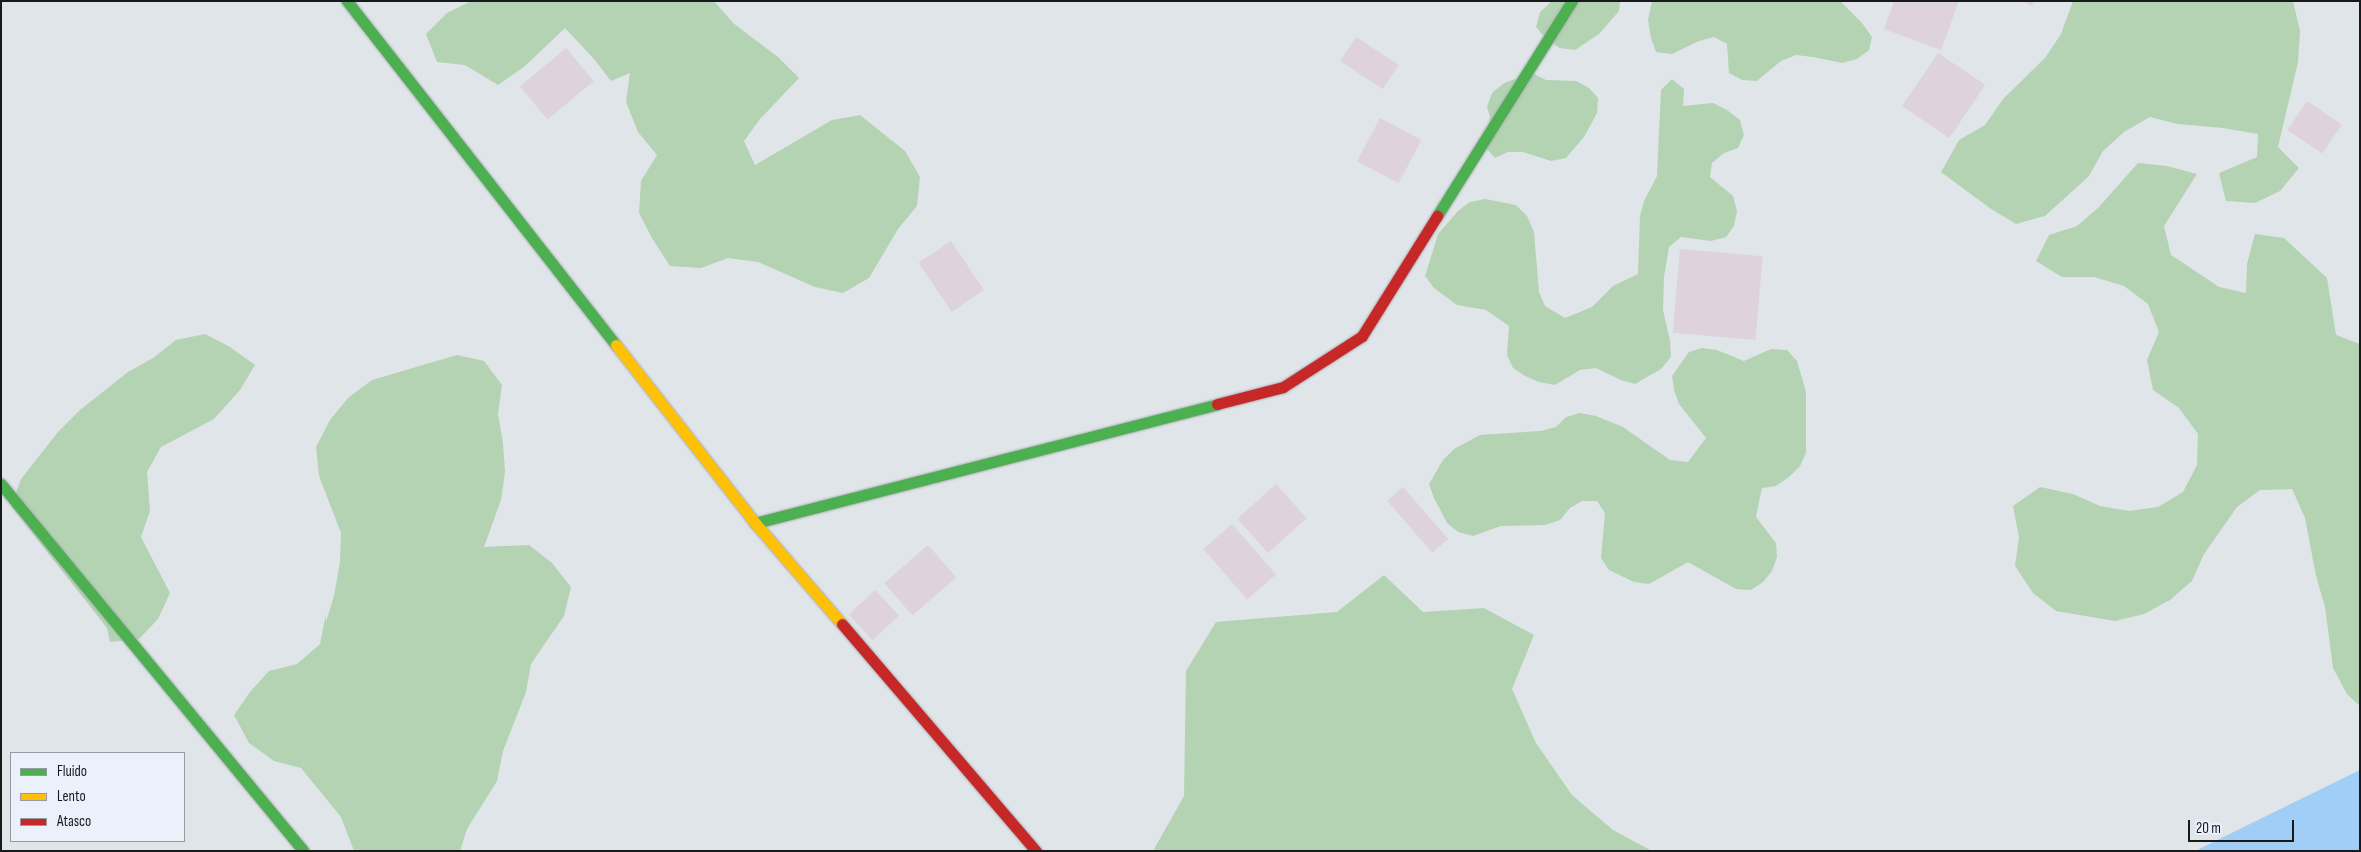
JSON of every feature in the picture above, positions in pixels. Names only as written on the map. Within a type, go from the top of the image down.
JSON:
[{"type":"street","points":[[347,1],[755,523],[1036,851]]},
{"type":"street","points":[[755,523],[1283,387],[1362,336],[1572,1]]},
{"type":"street","points":[[1,484],[303,851]]},
{"type":"green space","points":[[471,1],[714,1],[733,23],[778,57],[799,78],[760,119],[744,141],[755,165],[832,120],[860,115],[905,151],[920,177],[917,206],[898,229],[869,278],[843,293],[815,287],[758,262],[728,258],[701,268],[670,266],[639,213],[641,181],[657,155],[638,132],[626,102],[630,73],[611,81],[594,59],[565,28],[525,66],[498,85],[465,65],[437,62],[426,34],[447,13]]},
{"type":"green space","points":[[1552,1],[1620,1],[1619,11],[1599,34],[1575,50],[1560,48],[1547,40],[1536,27],[1540,12]]},
{"type":"green space","points":[[1652,1],[1840,1],[1862,23],[1872,37],[1869,50],[1857,59],[1842,63],[1796,55],[1781,61],[1757,81],[1742,80],[1729,73],[1727,44],[1714,37],[1699,41],[1672,54],[1656,52],[1648,20]]},
{"type":"green space","points":[[2073,1],[2293,1],[2300,31],[2298,62],[2278,147],[2299,168],[2280,191],[2255,203],[2226,201],[2219,173],[2257,157],[2258,134],[2223,128],[2178,124],[2150,117],[2124,132],[2103,151],[2089,176],[2045,216],[2016,224],[1991,209],[1941,172],[1959,140],[1985,125],[2003,99],[2045,58],[2061,34]]},
{"type":"green space","points":[[1532,73],[1546,80],[1576,81],[1589,88],[1598,98],[1597,113],[1584,137],[1566,158],[1551,161],[1523,152],[1508,152],[1495,158],[1485,147],[1490,117],[1487,107],[1492,93],[1504,83]]},
{"type":"green space","points":[[1672,79],[1684,89],[1683,106],[1713,103],[1727,110],[1740,120],[1744,135],[1738,148],[1724,153],[1712,163],[1710,177],[1733,196],[1737,211],[1734,226],[1726,237],[1711,241],[1681,237],[1669,247],[1664,277],[1663,310],[1670,341],[1671,357],[1661,369],[1635,384],[1621,380],[1596,368],[1580,370],[1555,385],[1539,382],[1525,376],[1513,368],[1507,355],[1509,326],[1486,310],[1457,305],[1434,288],[1425,276],[1438,234],[1458,211],[1470,202],[1485,199],[1516,205],[1527,216],[1534,232],[1539,292],[1545,306],[1565,318],[1592,307],[1613,286],[1638,274],[1640,216],[1644,201],[1657,176],[1661,90]]},
{"type":"green space","points":[[2138,163],[2167,166],[2197,174],[2164,226],[2171,255],[2219,287],[2246,293],[2247,264],[2255,234],[2284,238],[2327,278],[2336,335],[2360,344],[2360,706],[2347,694],[2333,668],[2325,607],[2316,576],[2305,518],[2292,489],[2260,490],[2237,507],[2204,554],[2192,581],[2170,600],[2144,614],[2115,621],[2056,611],[2033,593],[2015,566],[2019,537],[2013,506],[2040,487],[2073,494],[2100,506],[2129,511],[2158,507],[2183,492],[2197,465],[2198,434],[2179,408],[2153,390],[2147,360],[2159,332],[2148,304],[2124,286],[2094,277],[2062,277],[2036,261],[2049,235],[2077,226],[2099,207]]},
{"type":"green space","points":[[205,334],[230,347],[255,365],[240,390],[214,419],[161,447],[147,472],[150,511],[141,537],[170,593],[158,619],[139,639],[110,642],[107,628],[11,506],[21,479],[58,432],[80,410],[128,372],[153,358],[176,340]]},
{"type":"green space","points":[[1702,348],[1717,350],[1744,361],[1771,349],[1787,350],[1797,361],[1806,392],[1806,453],[1800,466],[1789,477],[1776,486],[1762,488],[1756,517],[1776,543],[1777,557],[1772,571],[1763,582],[1751,590],[1736,589],[1688,562],[1649,584],[1634,582],[1609,570],[1601,558],[1605,513],[1597,501],[1582,501],[1570,508],[1560,520],[1545,525],[1501,526],[1473,536],[1458,532],[1447,523],[1429,484],[1443,460],[1454,449],[1480,435],[1541,431],[1556,427],[1566,417],[1580,413],[1596,416],[1623,427],[1670,460],[1688,462],[1706,438],[1679,404],[1672,376],[1689,352]]},
{"type":"green space","points":[[457,355],[484,361],[502,385],[498,414],[505,472],[501,500],[484,547],[529,545],[552,563],[571,587],[564,616],[531,664],[526,692],[503,751],[497,781],[467,829],[460,851],[354,851],[341,817],[301,768],[274,761],[249,743],[234,715],[250,692],[269,671],[297,664],[320,644],[326,614],[326,622],[334,596],[340,562],[341,533],[319,476],[316,447],[330,420],[348,398],[372,380]]},
{"type":"green space","points":[[1384,575],[1423,612],[1484,608],[1534,635],[1512,689],[1536,743],[1572,795],[1613,830],[1652,851],[1153,851],[1184,796],[1186,671],[1216,622],[1337,612]]},
{"type":"water","points":[[2360,770],[2360,851],[2195,851]]},
{"type":"building","points":[[1894,1],[1959,1],[1941,50],[1884,29]]},
{"type":"building","points":[[2022,1],[2034,1],[2032,6]]},
{"type":"building","points":[[1356,37],[1399,65],[1383,89],[1340,61]]},
{"type":"building","points":[[566,48],[594,81],[548,120],[520,87]]},
{"type":"building","points":[[1938,53],[1985,85],[1949,138],[1902,106]]},
{"type":"building","points":[[2307,101],[2342,124],[2322,154],[2287,130]]},
{"type":"building","points":[[1380,118],[1421,140],[1398,183],[1357,161]]},
{"type":"building","points":[[951,241],[984,290],[952,312],[919,263]]},
{"type":"building","points":[[1680,249],[1763,256],[1755,340],[1673,333]]},
{"type":"building","points":[[1276,484],[1307,518],[1268,553],[1237,519]]},
{"type":"building","points":[[1403,487],[1448,539],[1432,553],[1387,501]]},
{"type":"building","points":[[1232,524],[1276,575],[1247,599],[1203,549]]},
{"type":"building","points":[[928,545],[956,577],[912,616],[884,583]]},
{"type":"building","points":[[875,590],[899,616],[873,640],[849,615]]},
{"type":"traffic: fast","points":[[347,1],[616,345]]},
{"type":"traffic: fast","points":[[1437,216],[1572,1]]},
{"type":"traffic: fast","points":[[755,523],[1217,404]]},
{"type":"traffic: fast","points":[[1,484],[303,851]]},
{"type":"traffic: slow","points":[[616,345],[755,523],[842,624]]},
{"type":"traffic: jam","points":[[1217,404],[1283,387],[1362,336],[1437,216]]},
{"type":"traffic: jam","points":[[842,624],[1036,851]]}]
